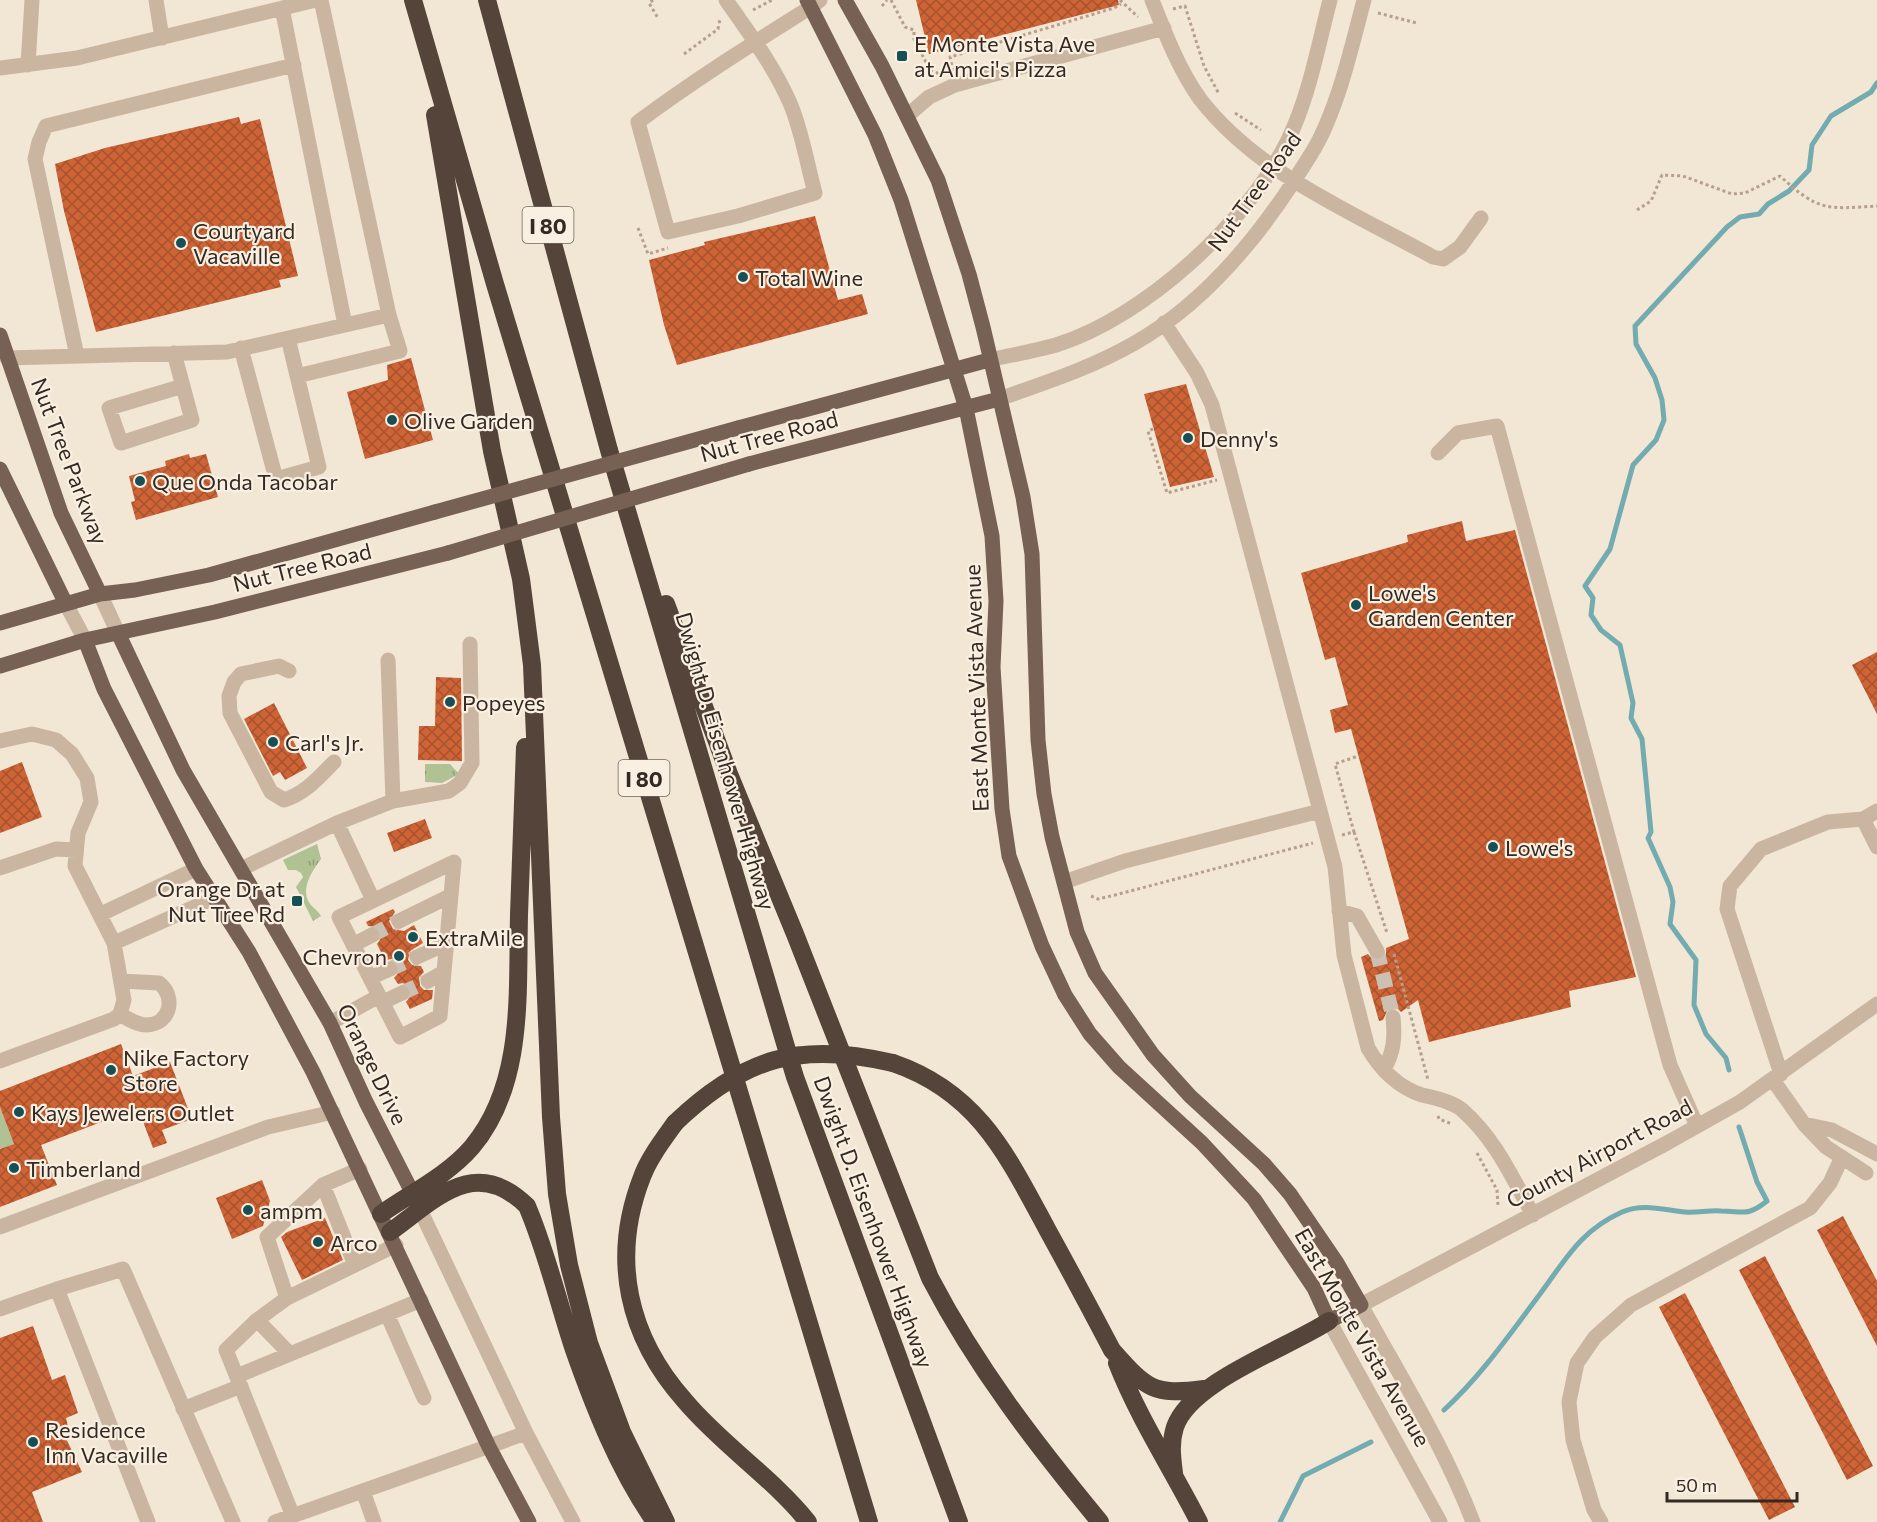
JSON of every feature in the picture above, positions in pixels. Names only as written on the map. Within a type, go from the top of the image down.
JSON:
[{"type":"highway","name":"I 80","points":[[413,0],[498,296],[869,1522]]},
{"type":"highway","name":"Dwight D. Eisenhower Highway","points":[[487,0],[609,450],[795,1077],[959,1522]]},
{"type":"highway","points":[[422,34],[492,451],[521,579],[532,665],[550,1105],[559,1206],[569,1265],[589,1343],[622,1432],[666,1522]]},
{"type":"highway","points":[[609,450],[729,774],[795,934],[930,1278],[954,1325],[993,1386],[1032,1439],[1100,1522]]},
{"type":"highway","points":[[381,1214],[453,1166],[472,1147],[498,1102],[510,1061],[516,1007],[526,695],[532,665]]},
{"type":"highway","points":[[808,1522],[686,1403],[662,1373],[644,1342],[633,1311],[627,1278],[626,1239],[642,1176],[675,1123],[713,1089],[733,1076],[760,1064],[794,1055],[822,1052],[856,1055],[917,1071],[944,1087],[964,1103],[1002,1146],[1112,1350],[1150,1433],[1199,1522]]},
{"type":"highway","points":[[393,1239],[421,1210],[447,1191],[471,1182],[493,1183],[512,1191],[527,1206],[574,1350],[602,1423],[637,1493],[656,1522]]},
{"type":"highway","points":[[1174,1473],[1171,1449],[1176,1426],[1184,1411],[1204,1389],[1329,1321]]},
{"type":"highway","points":[[1112,1350],[1137,1378],[1155,1390],[1175,1393],[1204,1389]]},
{"type":"main road","name":"East Monte Vista Avenue","points":[[845,0],[907,116],[938,180],[969,274],[1023,497],[1032,554],[1038,740],[1044,794],[1052,837],[1077,932],[1095,973],[1120,1012],[1153,1055],[1190,1096],[1264,1164],[1290,1194],[1337,1263],[1361,1305]]},
{"type":"main road","name":"East Monte Vista Avenue","points":[[813,2],[875,135],[901,200],[966,408],[992,536],[996,602],[993,667],[1002,809],[1009,856],[1042,946],[1065,995],[1090,1034],[1119,1067],[1202,1143],[1254,1199],[1314,1288],[1329,1321]]},
{"type":"main road","name":"Nut Tree Parkway","points":[[0,335],[60,513],[100,594]]},
{"type":"main road","name":"Nut Tree Road","points":[[0,623],[100,594],[135,590],[209,575],[990,360]]},
{"type":"main road","name":"Nut Tree Road","points":[[0,666],[85,640],[215,612],[448,553],[749,464],[999,399]]},
{"type":"main road","points":[[0,468],[66,604]]},
{"type":"main road","name":"Orange Drive","points":[[118,633],[183,770],[330,1023],[366,1102],[412,1192]]},
{"type":"main road","points":[[85,640],[104,689],[196,869],[212,899],[249,952],[333,1112],[489,1447],[529,1522]]},
{"type":"main road","name":"County Airport Road","points":[[1329,1321],[1361,1305]]},
{"type":"street","points":[[28,65],[32,0]]},
{"type":"street","points":[[156,0],[162,38]]},
{"type":"street","points":[[0,68],[77,58],[316,0]]},
{"type":"street","points":[[297,376],[400,351],[389,315],[321,0]]},
{"type":"street","points":[[726,0],[755,42],[790,104],[815,193],[738,216],[668,232],[638,122],[698,77],[755,42],[813,2]]},
{"type":"street","points":[[1152,0],[1198,96],[1218,120],[1272,167],[1433,257],[1443,259],[1460,247],[1481,218]]},
{"type":"street","name":"Nut Tree Road","points":[[990,360],[1056,345],[1113,318],[1141,300],[1199,255],[1232,220],[1272,167],[1289,139],[1302,103],[1330,0]]},
{"type":"street","name":"Nut Tree Road","points":[[999,399],[1091,366],[1135,343],[1164,323],[1224,272],[1256,233],[1294,180],[1321,136],[1340,91],[1363,5]]},
{"type":"street","points":[[282,8],[345,325]]},
{"type":"street","points":[[907,116],[929,97],[955,85],[1164,28]]},
{"type":"street","points":[[77,356],[35,159],[46,126],[294,65]]},
{"type":"street","points":[[7,358],[227,352],[389,315]]},
{"type":"street","points":[[1164,323],[1197,373],[1212,405],[1335,867],[1344,955],[1368,1048],[1384,1070],[1399,1084],[1459,1107],[1478,1125],[1496,1147],[1533,1215]]},
{"type":"street","points":[[241,348],[276,479],[319,467],[288,338]]},
{"type":"street","points":[[174,353],[183,386],[192,420],[121,443],[109,408],[183,386]]},
{"type":"street","points":[[1438,453],[1458,433],[1497,426],[1597,789],[1667,1055],[1697,1126]]},
{"type":"street","name":"Nut Tree Parkway","points":[[100,594],[118,633]]},
{"type":"street","points":[[66,604],[85,640]]},
{"type":"street","points":[[241,869],[337,824],[393,801],[449,791],[460,783],[472,763],[470,644]]},
{"type":"street","points":[[388,660],[393,801]]},
{"type":"street","points":[[289,670],[279,666],[241,674],[234,682],[229,696],[230,713],[271,792],[284,800],[302,792],[334,762]]},
{"type":"street","points":[[0,741],[32,734],[56,740],[72,754],[87,778],[91,802],[78,833],[75,866],[102,914],[114,943],[124,1000],[120,1014]]},
{"type":"street","points":[[1064,882],[1125,861],[1320,811]]},
{"type":"street","points":[[1866,1173],[1826,1147],[1804,1124],[1777,1077],[1728,909],[1730,886],[1761,849],[1828,822],[1863,819],[1877,811]]},
{"type":"street","points":[[1863,819],[1877,847]]},
{"type":"street","points":[[337,824],[373,900]]},
{"type":"street","points":[[0,868],[56,849],[76,850]]},
{"type":"street","points":[[454,862],[440,1016],[400,1037],[339,917],[373,900],[454,862]]},
{"type":"street","points":[[102,914],[196,869]]},
{"type":"street","points":[[399,921],[450,896]]},
{"type":"street","points":[[114,943],[212,899]]},
{"type":"street","points":[[1339,911],[1357,916],[1377,951]]},
{"type":"street","points":[[353,945],[372,936]]},
{"type":"street","points":[[417,957],[446,944]]},
{"type":"street","points":[[370,978],[390,969]]},
{"type":"street","points":[[428,981],[444,972]]},
{"type":"street","points":[[0,1061],[120,1014],[133,1021],[149,1025],[161,1020],[170,1006],[168,992],[159,983],[121,981]]},
{"type":"street","points":[[330,1023],[381,999],[402,993]]},
{"type":"street","name":"County Airport Road","points":[[1361,1305],[1697,1126],[1777,1077],[1877,1004]]},
{"type":"street","points":[[1384,1070],[1392,1056],[1395,1038],[1394,1017]]},
{"type":"street","points":[[0,1227],[268,1127],[333,1112]]},
{"type":"street","points":[[1804,1124],[1832,1130],[1877,1154]]},
{"type":"street","points":[[1601,1522],[1594,1510],[1573,1440],[1569,1402],[1577,1363],[1595,1337],[1631,1305],[1810,1208],[1830,1183],[1842,1157]]},
{"type":"street","points":[[287,1298],[267,1238],[323,1185],[360,1170]]},
{"type":"street","points":[[323,1185],[355,1265]]},
{"type":"street","name":"Orange Drive","points":[[412,1192],[526,1433],[573,1522]]},
{"type":"street","points":[[293,1516],[226,1350],[257,1320],[287,1298],[355,1265],[393,1239]]},
{"type":"street","points":[[0,1309],[123,1269],[233,1522]]},
{"type":"street","points":[[57,1289],[148,1522]]},
{"type":"street","points":[[183,1408],[290,1354],[421,1300]]},
{"type":"street","name":"East Monte Vista Avenue","points":[[1361,1305],[1429,1427],[1461,1490],[1473,1522]]},
{"type":"street","points":[[387,1314],[424,1398]]},
{"type":"street","points":[[257,1320],[290,1354]]},
{"type":"street","name":"East Monte Vista Avenue","points":[[1329,1321],[1440,1522]]},
{"type":"street","points":[[275,1522],[526,1433]]},
{"type":"street","points":[[363,1491],[374,1522]]},
{"type":"path","points":[[653,0],[649,3],[658,18]]},
{"type":"path","points":[[749,12],[772,0]]},
{"type":"path","points":[[882,6],[889,0],[905,27],[914,30],[914,39],[930,70],[944,76]]},
{"type":"path","points":[[1184,0],[1185,6]]},
{"type":"path","points":[[937,78],[954,72],[950,57],[1121,4]]},
{"type":"path","points":[[1363,5],[1417,23]]},
{"type":"path","points":[[684,54],[718,29],[721,15]]},
{"type":"path","points":[[1637,210],[1651,201],[1662,175],[1683,176],[1732,194],[1745,193],[1780,176],[1805,197],[1828,209],[1877,206]]},
{"type":"path","points":[[1153,429],[1148,430],[1167,493],[1218,480],[1216,471]]},
{"type":"path","points":[[1358,756],[1335,764],[1354,832],[1401,976],[1439,1119],[1454,1126]]},
{"type":"path","points":[[1091,896],[1098,898],[1122,894],[1354,832]]},
{"type":"path","points":[[1473,1146],[1497,1190],[1498,1206]]},
{"type":"green space","points":[[425,764],[450,764],[459,774],[442,783],[425,782]]},
{"type":"green space","points":[[317,844],[321,859],[308,881],[306,893],[311,905],[321,916],[313,921],[296,887],[303,877],[296,870],[288,870],[283,860]]},
{"type":"green space","points":[[0,1107],[14,1144],[0,1149]]},
{"type":"building","points":[[916,0],[1118,0],[1119,5],[929,54]]},
{"type":"building","name":"Courtyard Vacaville","points":[[239,117],[241,124],[260,119],[298,276],[279,280],[281,287],[96,332],[64,211],[55,164],[105,148]]},
{"type":"building","name":"Total Wine","points":[[815,216],[838,300],[862,294],[868,314],[677,365],[664,325],[649,260],[705,245],[704,242]]},
{"type":"building","points":[[411,358],[433,440],[365,459],[347,392],[388,380],[387,365]]},
{"type":"building","points":[[1186,384],[1214,477],[1170,487],[1144,394]]},
{"type":"building","points":[[189,454],[190,458],[206,454],[218,497],[136,520],[131,502],[135,501],[129,476],[166,466],[165,461]]},
{"type":"building","name":"Lowe's","points":[[1462,521],[1466,541],[1515,530],[1636,977],[1569,991],[1571,1007],[1429,1042],[1418,1000],[1401,1012],[1397,1008],[1388,1009],[1383,1020],[1379,1021],[1361,957],[1368,954],[1373,960],[1381,960],[1386,955],[1386,948],[1409,939],[1351,729],[1335,733],[1330,710],[1348,705],[1335,657],[1325,660],[1301,573],[1408,542],[1407,535]]},
{"type":"building","points":[[1877,652],[1877,714],[1852,665]]},
{"type":"building","name":"Popeyes","points":[[436,677],[461,678],[462,761],[418,760],[419,726],[435,726]]},
{"type":"building","points":[[274,703],[307,768],[285,780],[280,772],[273,776],[244,719]]},
{"type":"building","points":[[22,762],[42,817],[0,833],[0,771]]},
{"type":"building","points":[[425,819],[432,838],[394,852],[387,833]]},
{"type":"building","points":[[393,909],[395,912],[389,921],[393,929],[404,931],[414,925],[423,943],[410,951],[408,960],[412,965],[421,966],[424,972],[419,977],[420,986],[424,990],[433,990],[432,999],[410,1009],[406,1002],[412,994],[410,988],[403,983],[398,984],[394,978],[400,971],[399,964],[392,959],[385,960],[377,944],[381,931],[377,927],[368,926],[366,922]]},
{"type":"building","points":[[121,1044],[133,1076],[170,1062],[192,1119],[162,1130],[167,1143],[153,1148],[138,1108],[41,1145],[57,1185],[0,1207],[0,1149],[14,1144],[0,1107],[0,1091]]},
{"type":"building","points":[[262,1180],[270,1201],[263,1226],[232,1239],[216,1198]]},
{"type":"building","points":[[1843,1216],[1877,1281],[1877,1346],[1817,1230]]},
{"type":"building","points":[[325,1218],[343,1260],[302,1280],[281,1237],[287,1232]]},
{"type":"building","points":[[1765,1256],[1873,1466],[1847,1480],[1739,1270]]},
{"type":"building","points":[[1685,1293],[1795,1507],[1769,1520],[1659,1307]]},
{"type":"building","points":[[33,1326],[52,1380],[65,1375],[78,1413],[66,1418],[68,1427],[62,1430],[82,1472],[32,1492],[43,1522],[0,1522],[0,1338]]},
{"type":"waterway","points":[[1729,1070],[1726,1058],[1706,1034],[1694,1005],[1696,960],[1670,924],[1673,902],[1670,887],[1648,838],[1651,832],[1642,739],[1631,718],[1633,703],[1620,645],[1601,630],[1591,615],[1593,598],[1585,586],[1610,549],[1633,465],[1656,440],[1664,420],[1662,400],[1655,378],[1636,344],[1635,326],[1727,227],[1740,217],[1759,214],[1768,204],[1789,191],[1809,170],[1812,145],[1831,116],[1871,92],[1877,83]]},
{"type":"waterway","points":[[1444,1410],[1495,1354],[1575,1247],[1584,1237],[1607,1220],[1622,1212],[1638,1208],[1690,1212],[1745,1212],[1767,1201],[1757,1182],[1739,1127]]},
{"type":"waterway","points":[[1280,1522],[1303,1476],[1371,1442]]},
{"type":"tunnel","points":[[372,935],[399,921]]},
{"type":"tunnel","points":[[1377,951],[1393,1017]]},
{"type":"tunnel","points":[[390,969],[417,957]]},
{"type":"tunnel","points":[[402,993],[428,981]]},
{"type":"place","name":"E Monte Vista Ave at Amici's Pizza","points":[[902,56]]},
{"type":"place","name":"Courtyard Vacaville","points":[[181,243]]},
{"type":"place","name":"Total Wine","points":[[743,277]]},
{"type":"place","name":"Olive Garden","points":[[392,420]]},
{"type":"place","name":"Denny's","points":[[1188,438]]},
{"type":"place","name":"Que Onda Tacobar","points":[[140,481]]},
{"type":"place","name":"Lowe's Garden Center","points":[[1356,605]]},
{"type":"place","name":"Popeyes","points":[[450,702]]},
{"type":"place","name":"Carl's Jr.","points":[[273,742]]},
{"type":"place","name":"Lowe's","points":[[1493,847]]},
{"type":"place","name":"Orange Dr at Nut Tree Rd","points":[[297,901]]},
{"type":"place","name":"ExtraMile","points":[[413,937]]},
{"type":"place","name":"Chevron","points":[[399,956]]},
{"type":"place","name":"Nike Factory Store","points":[[111,1070]]},
{"type":"place","name":"Kays Jewelers Outlet","points":[[19,1112]]},
{"type":"place","name":"Timberland","points":[[14,1168]]},
{"type":"place","name":"ampm","points":[[248,1210]]},
{"type":"place","name":"Arco","points":[[318,1242]]},
{"type":"place","name":"Residence Inn Vacaville","points":[[33,1442]]}]
